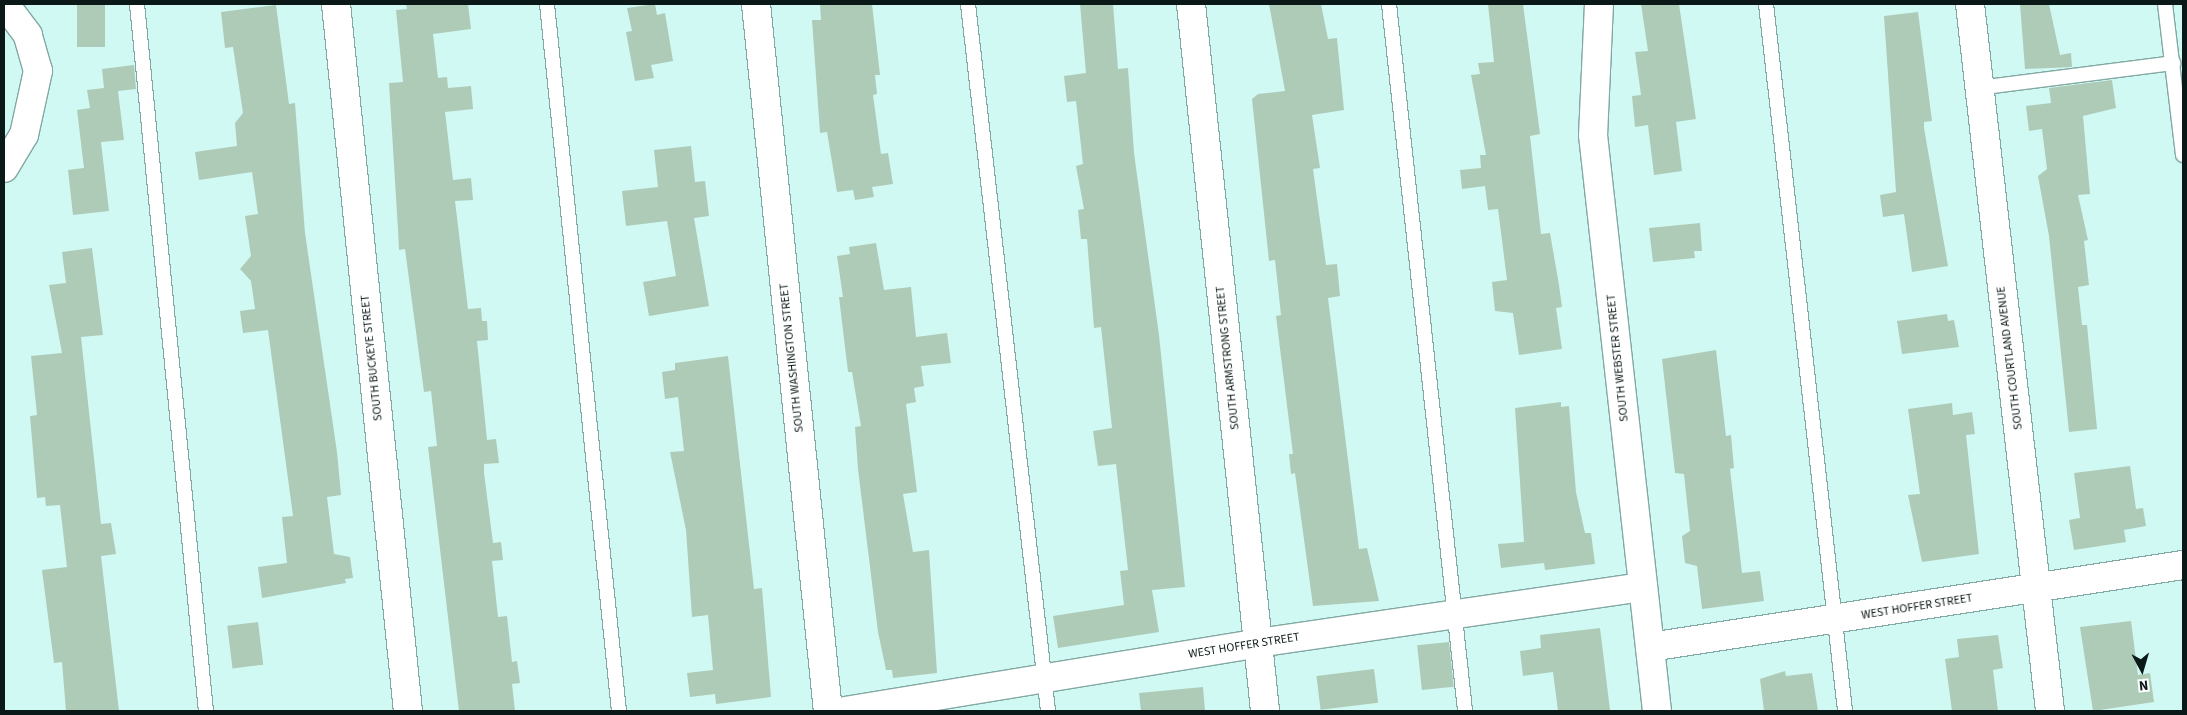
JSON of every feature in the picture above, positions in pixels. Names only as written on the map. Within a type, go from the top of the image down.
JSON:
[{"type":"street","points":[[4,168],[24,135],[38,71],[28,35],[5,4]]},
{"type":"street","name":"SOUTH BUCKEYE STREET","points":[[336,4],[408,711]]},
{"type":"street","name":"SOUTH WASHINGTON STREET","points":[[756,4],[828,711]]},
{"type":"street","name":"SOUTH ARMSTRONG STREET","points":[[1191,4],[1266,711]]},
{"type":"street","name":"SOUTH WEBSTER STREET","points":[[1600,4],[1593,135],[1657,711]]},
{"type":"street","name":"SOUTH COURTLAND AVENUE","points":[[1970,4],[2050,711]]},
{"type":"street","name":"WEST HOFFER STREET","points":[[1650,647],[2183,565]]},
{"type":"street","name":"WEST HOFFER STREET","points":[[845,711],[1258,643],[1643,587]]},
{"type":"lane","points":[[137,4],[206,711]]},
{"type":"lane","points":[[547,4],[619,711]]},
{"type":"lane","points":[[968,4],[1048,711]]},
{"type":"lane","points":[[1389,4],[1465,711]]},
{"type":"lane","points":[[1766,4],[1845,711]]},
{"type":"lane","points":[[2165,4],[2183,155]]},
{"type":"lane","points":[[1978,88],[2173,63]]},
{"type":"building","points":[[77,4],[105,4],[105,47],[77,47]]},
{"type":"building","points":[[406,4],[468,4],[471,29],[433,34],[438,78],[447,77],[448,88],[471,86],[473,109],[445,112],[453,180],[471,178],[473,200],[455,201],[468,309],[481,308],[482,321],[487,321],[488,340],[477,341],[487,440],[496,439],[499,463],[484,464],[484,473],[493,543],[501,542],[503,560],[492,561],[498,617],[507,616],[512,662],[517,661],[520,683],[512,684],[515,711],[459,711],[428,447],[437,446],[431,391],[424,392],[405,249],[399,250],[389,83],[403,82],[396,10],[407,9]]},
{"type":"building","points":[[655,4],[657,15],[665,13],[673,61],[651,65],[654,78],[635,81],[626,32],[632,31],[627,8]]},
{"type":"building","points":[[820,4],[872,4],[880,75],[875,75],[877,94],[873,95],[881,154],[888,153],[893,184],[872,187],[874,197],[855,200],[853,190],[837,192],[827,132],[820,133],[812,20],[821,20]]},
{"type":"building","points":[[1080,4],[1113,4],[1118,69],[1128,68],[1134,153],[1159,335],[1185,587],[1152,590],[1159,632],[1058,648],[1053,616],[1124,605],[1120,571],[1128,570],[1116,464],[1098,466],[1093,431],[1112,428],[1101,327],[1094,328],[1087,239],[1081,239],[1078,210],[1084,209],[1076,166],[1083,164],[1076,101],[1067,102],[1064,76],[1086,73]]},
{"type":"building","points":[[1269,4],[1321,4],[1328,39],[1337,38],[1344,110],[1312,115],[1320,168],[1313,169],[1326,265],[1337,264],[1340,296],[1328,298],[1359,549],[1367,548],[1379,601],[1313,606],[1295,473],[1291,474],[1289,454],[1293,454],[1276,316],[1281,315],[1275,260],[1269,261],[1252,99],[1258,94],[1285,91]]},
{"type":"building","points":[[1488,4],[1523,4],[1540,134],[1530,136],[1541,234],[1550,233],[1562,307],[1556,308],[1562,349],[1519,355],[1513,313],[1495,311],[1492,282],[1507,280],[1498,209],[1488,210],[1485,186],[1462,189],[1460,170],[1481,168],[1480,155],[1486,155],[1471,75],[1480,74],[1478,63],[1494,62]]},
{"type":"building","points":[[1641,4],[1679,4],[1696,119],[1676,122],[1682,171],[1654,175],[1648,125],[1635,127],[1632,96],[1641,95],[1635,52],[1648,51]]},
{"type":"building","points":[[2020,4],[2049,4],[2060,55],[2071,53],[2072,67],[2025,69]]},
{"type":"building","points":[[276,5],[289,104],[295,103],[305,233],[337,452],[341,495],[327,497],[334,554],[350,557],[353,578],[345,579],[346,583],[262,598],[258,567],[287,563],[282,517],[293,516],[268,330],[243,333],[240,311],[255,309],[251,281],[240,269],[251,256],[245,216],[258,214],[252,172],[199,180],[195,152],[237,146],[235,123],[243,113],[233,47],[225,48],[221,12]]},
{"type":"building","points":[[1918,12],[1932,121],[1924,122],[1924,128],[1948,266],[1912,272],[1904,214],[1883,217],[1880,195],[1896,192],[1884,16]]},
{"type":"building","points":[[134,65],[136,89],[118,91],[124,140],[101,142],[109,211],[73,215],[68,170],[84,168],[77,110],[90,108],[87,90],[104,88],[102,69]]},
{"type":"building","points":[[2112,80],[2116,108],[2083,116],[2090,194],[2078,195],[2088,240],[2084,241],[2089,285],[2078,287],[2082,325],[2087,325],[2097,429],[2069,432],[2049,236],[2038,176],[2047,169],[2042,129],[2029,131],[2026,106],[2051,103],[2049,88]]},
{"type":"building","points":[[691,146],[695,182],[705,181],[709,216],[694,218],[709,306],[649,316],[643,282],[676,276],[667,221],[626,226],[622,191],[658,187],[654,150]]},
{"type":"building","points":[[1700,223],[1702,251],[1694,251],[1695,258],[1653,262],[1649,228]]},
{"type":"building","points":[[876,243],[884,290],[911,287],[916,337],[947,333],[951,363],[921,366],[924,386],[914,388],[916,402],[906,404],[917,492],[903,494],[913,552],[929,550],[937,673],[893,678],[892,670],[886,670],[878,632],[858,469],[855,427],[861,426],[852,372],[848,372],[839,297],[843,297],[837,256],[850,254],[849,247]]},
{"type":"building","points":[[92,248],[103,335],[81,337],[101,524],[111,523],[116,554],[101,556],[119,711],[66,711],[62,662],[54,663],[42,570],[67,567],[60,505],[46,506],[45,497],[37,498],[30,416],[37,415],[31,356],[62,353],[49,285],[66,283],[62,252]]},
{"type":"building","points":[[1947,314],[1948,321],[1954,320],[1959,347],[1902,354],[1897,321]]},
{"type":"building","points":[[1716,350],[1726,436],[1731,435],[1734,468],[1730,469],[1742,573],[1760,571],[1764,601],[1702,609],[1697,566],[1685,563],[1682,536],[1690,531],[1684,474],[1675,473],[1662,359]]},
{"type":"building","points":[[728,356],[754,589],[762,588],[771,697],[716,704],[715,694],[690,697],[687,673],[713,670],[708,615],[692,617],[686,530],[670,452],[684,451],[678,397],[665,399],[662,372],[675,370],[675,363]]},
{"type":"building","points":[[1561,402],[1561,407],[1569,406],[1576,492],[1585,533],[1591,533],[1595,564],[1545,570],[1544,563],[1501,568],[1498,544],[1524,542],[1515,408]]},
{"type":"building","points":[[1952,403],[1953,415],[1972,412],[1975,434],[1966,435],[1979,554],[1922,562],[1908,495],[1920,494],[1908,409]]},
{"type":"building","points":[[2130,466],[2136,509],[2143,508],[2146,526],[2124,530],[2126,542],[2074,550],[2069,520],[2080,518],[2074,473]]},
{"type":"building","points":[[2131,621],[2138,675],[2150,673],[2154,702],[2093,711],[2080,627]]},
{"type":"building","points":[[258,622],[263,665],[232,668],[227,626]]},
{"type":"building","points":[[1600,628],[1610,710],[1558,711],[1553,672],[1523,676],[1520,651],[1541,648],[1540,635]]},
{"type":"building","points":[[1998,635],[2003,668],[1993,670],[1998,711],[1952,711],[1945,659],[1959,657],[1957,639]]},
{"type":"building","points":[[1449,642],[1454,687],[1422,690],[1417,645]]},
{"type":"building","points":[[1374,669],[1378,703],[1321,710],[1316,676]]},
{"type":"building","points":[[1785,671],[1786,676],[1812,673],[1818,711],[1764,711],[1760,679]]},
{"type":"building","points":[[1203,687],[1205,711],[1141,711],[1139,693]]}]
